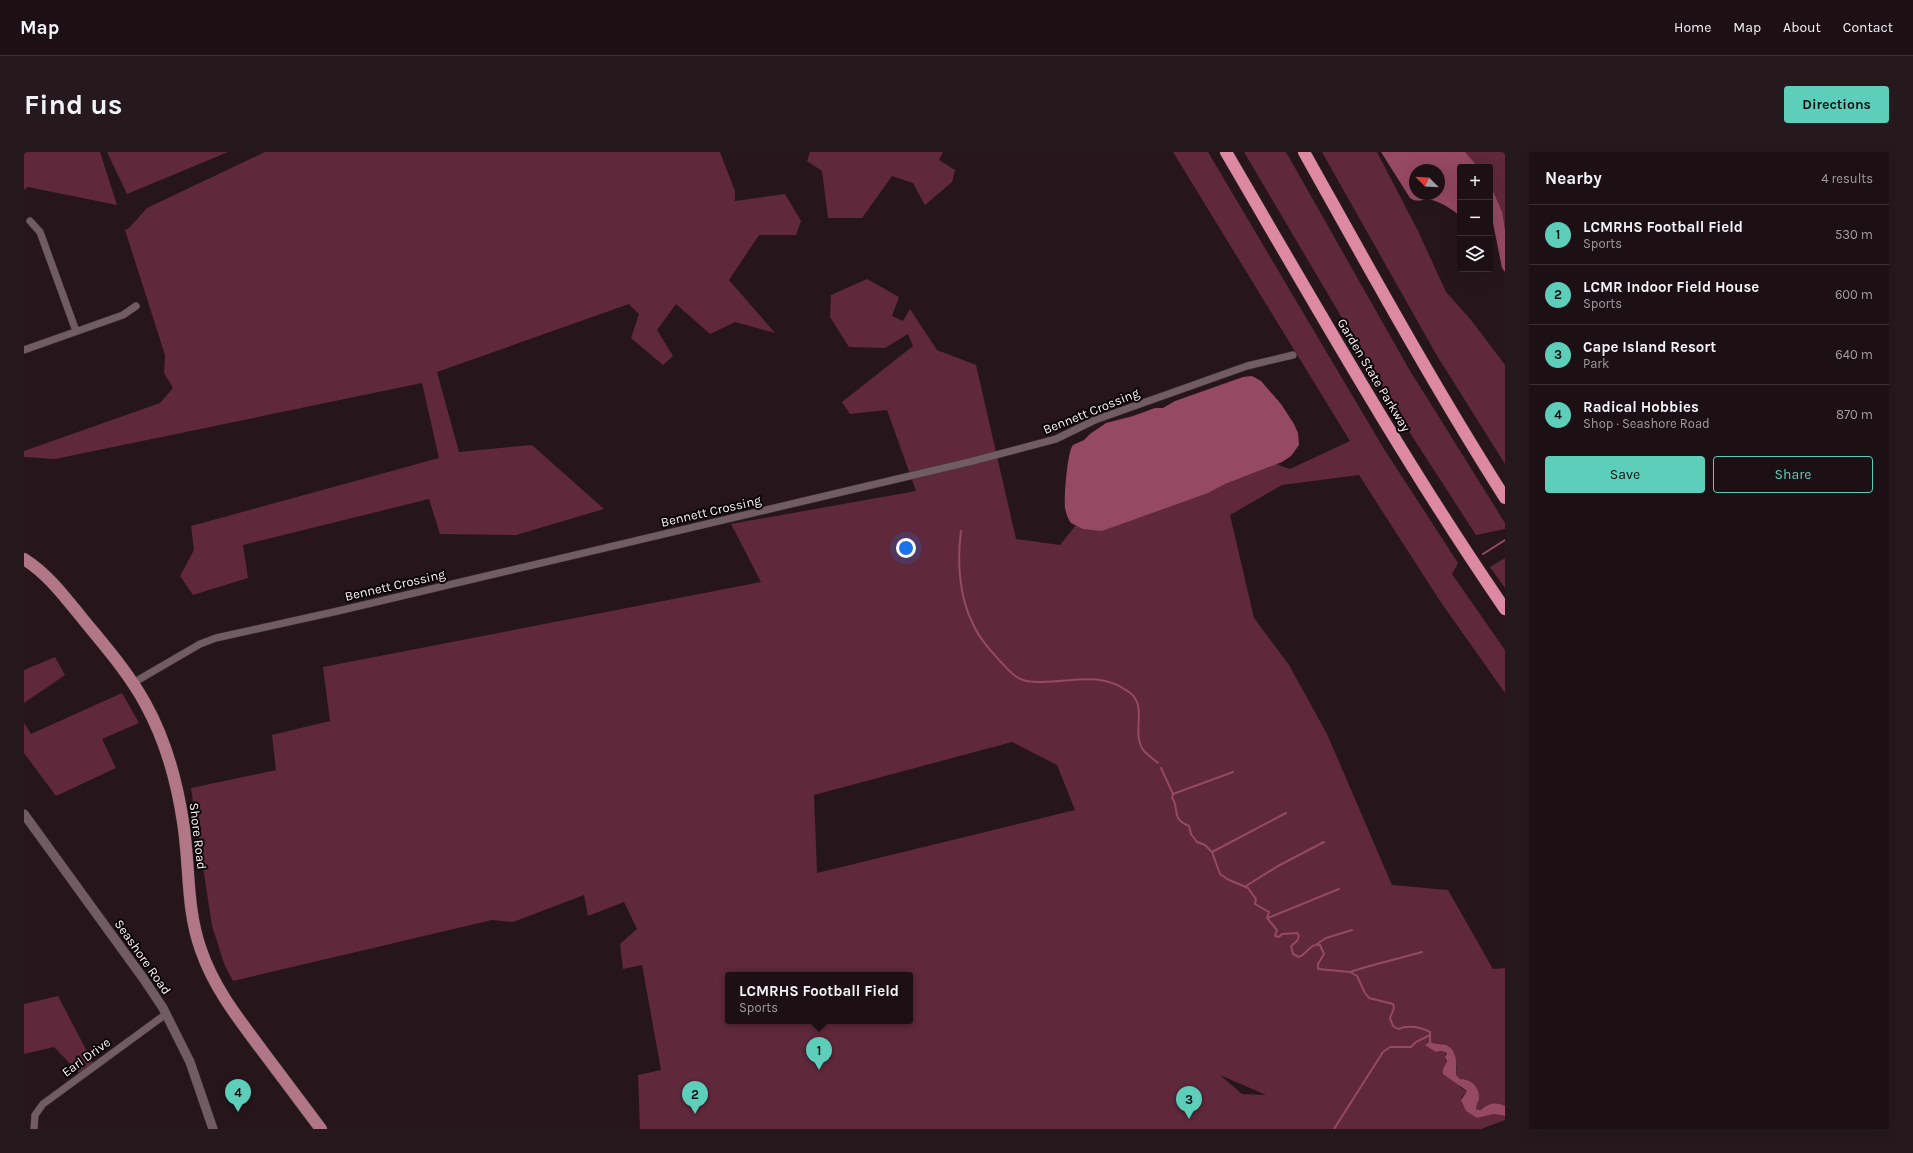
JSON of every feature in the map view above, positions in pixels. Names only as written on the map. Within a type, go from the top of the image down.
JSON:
[{"type":"highway","name":"Garden State Parkway","points":[[1226,152],[1387,424],[1473,563],[1505,609]]},
{"type":"highway","points":[[1304,152],[1416,351],[1505,498]]},
{"type":"main road","name":"Shore Road","points":[[24,559],[41,572],[68,599],[133,682],[146,703],[158,729],[172,771],[184,830],[191,910],[195,930],[208,968],[228,1005],[321,1129]]},
{"type":"street","points":[[30,221],[40,232],[76,331]]},
{"type":"street","points":[[24,350],[123,315],[136,306]]},
{"type":"street","name":"Bennett Crossing","points":[[133,682],[200,644],[216,638],[407,595],[1056,440],[1095,420],[1247,366],[1293,355]]},
{"type":"street","name":"Seashore Road","points":[[24,814],[143,978],[166,1014],[190,1062],[213,1129]]},
{"type":"street","name":"Earl Drive","points":[[34,1129],[35,1115],[43,1104],[166,1014]]},
{"type":"shaded area","points":[[24,152],[100,152],[117,205],[28,187],[24,190]]},
{"type":"shaded area","points":[[107,152],[228,152],[127,194]]},
{"type":"shaded area","points":[[265,152],[720,152],[735,191],[735,201],[785,194],[801,221],[796,235],[759,235],[729,280],[775,333],[735,322],[710,334],[676,304],[657,330],[673,356],[663,365],[631,338],[639,314],[629,304],[437,372],[459,452],[532,445],[604,509],[516,535],[440,534],[429,499],[243,545],[248,578],[193,595],[180,576],[194,550],[191,526],[439,458],[422,383],[55,459],[24,457],[24,451],[160,403],[173,388],[164,373],[165,355],[125,230],[129,228],[147,208]]},
{"type":"shaded area","points":[[810,152],[943,152],[939,160],[955,170],[952,182],[925,205],[913,183],[892,176],[862,218],[828,218],[822,171],[807,161]]},
{"type":"shaded area","points":[[1173,152],[1208,152],[1384,449],[1458,563],[1452,574],[1505,650],[1505,693],[1440,601],[1359,475],[1282,485],[1230,515],[1254,618],[1289,665],[1327,734],[1392,885],[1448,890],[1493,969],[1505,968],[1505,1106],[1495,1104],[1488,1105],[1479,1110],[1476,1109],[1478,1101],[1462,1079],[1458,1078],[1456,1075],[1457,1067],[1450,1047],[1430,1042],[1438,1052],[1446,1052],[1445,1058],[1447,1061],[1444,1066],[1461,1088],[1467,1091],[1461,1098],[1477,1118],[1494,1114],[1505,1116],[1505,1120],[1481,1129],[640,1129],[638,1075],[661,1070],[642,965],[623,969],[620,944],[637,929],[624,902],[588,916],[584,895],[513,922],[492,920],[233,981],[225,966],[212,926],[191,788],[276,770],[272,735],[330,721],[323,667],[761,582],[731,524],[916,491],[887,410],[850,414],[842,402],[913,346],[908,334],[885,348],[849,347],[830,317],[831,295],[867,279],[899,297],[892,316],[903,321],[910,309],[937,350],[976,365],[1016,539],[1060,545],[1076,525],[1102,531],[1276,464],[1290,469],[1350,441]],"holes":[[[1012,742],[1057,765],[1075,810],[817,873],[814,795]],[[1220,1075],[1266,1095],[1242,1094]]]},
{"type":"shaded area","points":[[1244,152],[1286,152],[1409,369],[1505,523],[1505,529],[1476,535],[1410,433]]},
{"type":"shaded area","points":[[1322,152],[1377,152],[1418,231],[1446,292],[1471,320],[1505,365],[1505,464],[1436,354]]},
{"type":"shaded area","points":[[1381,152],[1465,152],[1475,164],[1457,164],[1457,214],[1447,206],[1432,200],[1445,200],[1445,164],[1409,164],[1409,196]]},
{"type":"shaded area","points":[[1460,152],[1505,152],[1505,226],[1493,205],[1493,164],[1468,164]]},
{"type":"shaded area","points":[[1493,191],[1502,212],[1505,229],[1505,272],[1502,268],[1493,223]]},
{"type":"shaded area","points":[[1252,376],[1261,381],[1281,404],[1294,424],[1298,433],[1299,445],[1291,456],[1282,462],[1225,484],[1208,493],[1102,531],[1083,529],[1071,523],[1065,508],[1065,495],[1069,456],[1073,445],[1084,440],[1106,423],[1133,416],[1155,408],[1163,408],[1175,401],[1243,377]]},
{"type":"shaded area","points":[[1505,558],[1505,588],[1490,567]]},
{"type":"shaded area","points":[[55,657],[65,675],[24,703],[24,670]]},
{"type":"shaded area","points":[[122,693],[139,723],[102,739],[116,768],[56,796],[24,753],[24,723],[31,734]]},
{"type":"shaded area","points":[[58,996],[94,1065],[81,1075],[54,1047],[24,1054],[24,1004]]},
{"type":"shaded area","points":[[1430,1042],[1450,1047],[1456,1058],[1456,1075],[1460,1079],[1467,1080],[1473,1084],[1479,1093],[1476,1109],[1480,1110],[1492,1104],[1501,1104],[1505,1106],[1505,1116],[1494,1114],[1477,1118],[1466,1111],[1461,1100],[1467,1091],[1443,1074],[1443,1069],[1447,1061],[1445,1057],[1447,1053],[1442,1051],[1436,1052],[1425,1045]]},
{"type":"waterway","points":[[961,531],[959,554],[960,579],[968,613],[975,629],[1000,661],[1018,678],[1026,681],[1053,682],[1091,679],[1116,685],[1129,692],[1135,698],[1138,705],[1140,744],[1144,751],[1158,763]]},
{"type":"waterway","points":[[1483,554],[1505,540]]},
{"type":"waterway","points":[[1161,768],[1173,794],[1172,798],[1179,820],[1189,826],[1191,834],[1197,842],[1205,845],[1212,852],[1220,874],[1227,879],[1248,888],[1256,899],[1255,904],[1269,912],[1267,918],[1277,930],[1275,936],[1279,937],[1282,934],[1297,933],[1299,936],[1297,941],[1291,946],[1293,954],[1299,957],[1311,947],[1320,945],[1324,954],[1318,964],[1318,969],[1350,972],[1357,976],[1369,998],[1393,1004],[1394,1008],[1390,1018],[1393,1026],[1398,1029],[1410,1027],[1426,1030],[1430,1032],[1430,1042]]},
{"type":"waterway","points":[[1173,794],[1233,772]]},
{"type":"waterway","points":[[1212,852],[1286,813]]},
{"type":"waterway","points":[[1246,886],[1278,866],[1324,842]]},
{"type":"waterway","points":[[1268,918],[1339,889]]},
{"type":"waterway","points":[[1317,944],[1326,938],[1352,930]]},
{"type":"waterway","points":[[1350,972],[1422,952]]},
{"type":"waterway","points":[[1334,1129],[1383,1052],[1390,1047],[1411,1047],[1416,1042],[1430,1035]]},
{"type":"place","name":"LCMRHS Football Field","points":[[819,1070]]},
{"type":"place","name":"Radical Hobbies","points":[[238,1112]]},
{"type":"place","name":"LCMR Indoor Field House","points":[[695,1114]]},
{"type":"place","name":"Cape Island Resort","points":[[1189,1119]]}]
